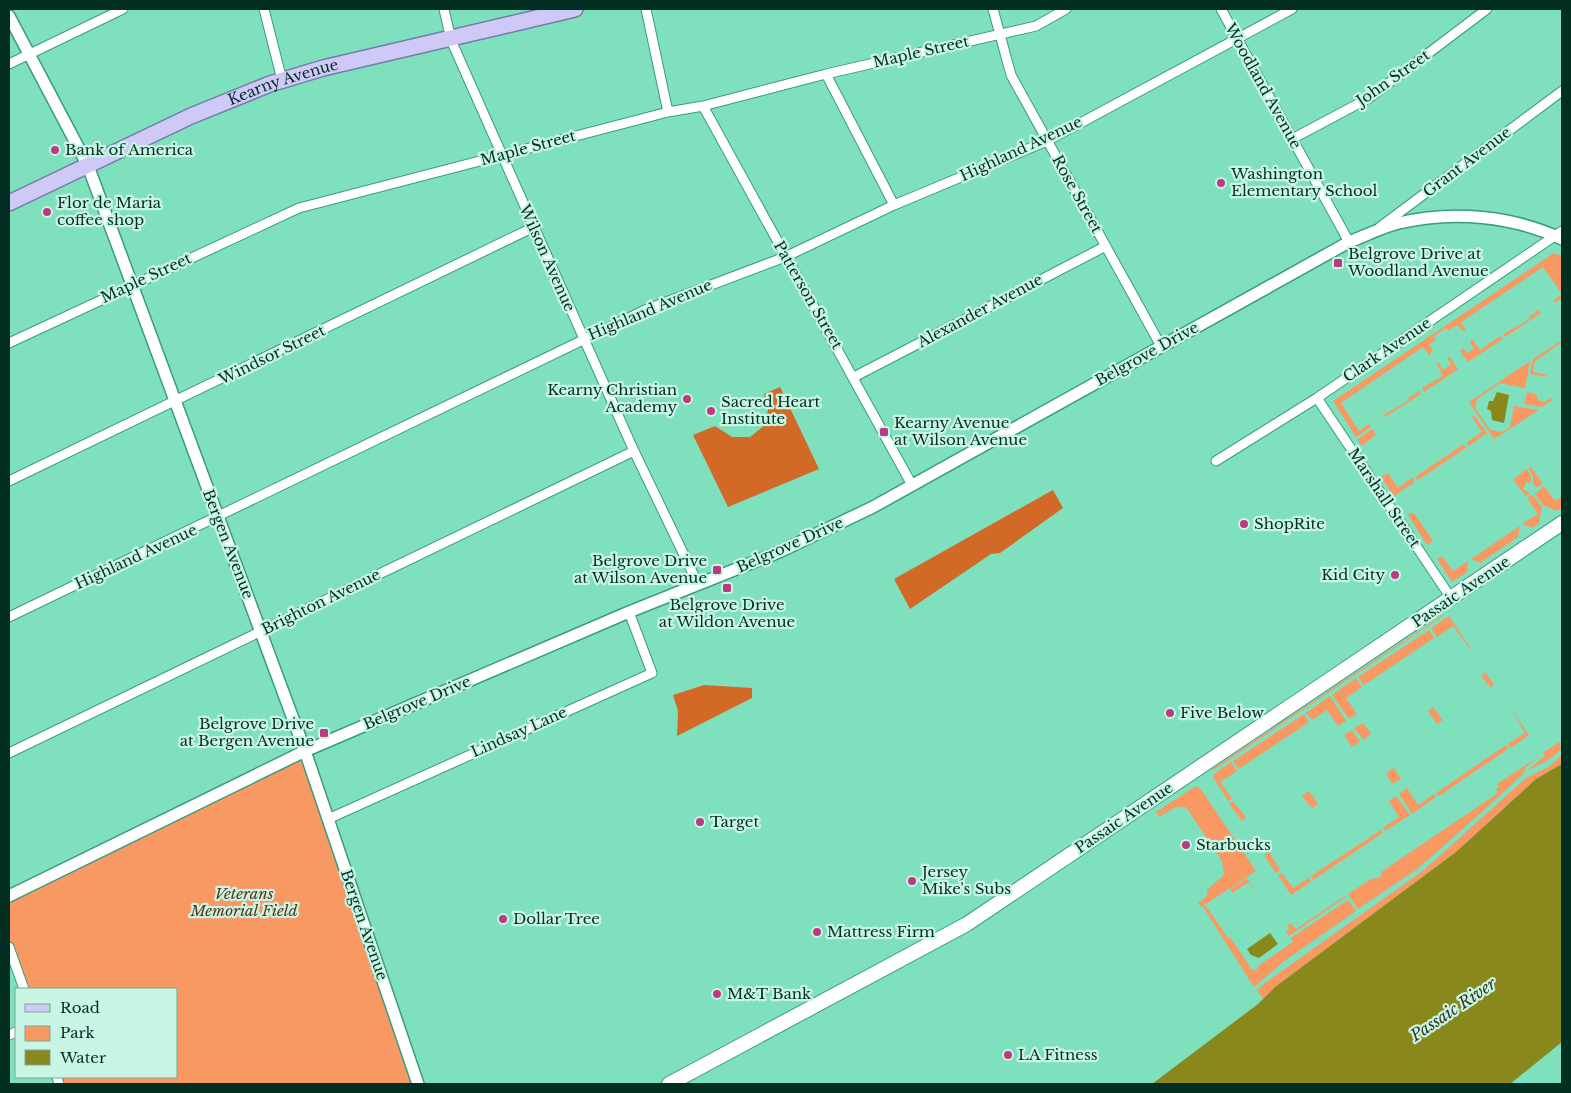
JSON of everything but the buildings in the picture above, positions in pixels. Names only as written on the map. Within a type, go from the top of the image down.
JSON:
[{"type":"main road","name":"Kearny Avenue","points":[[9,203],[191,116],[282,80],[323,68],[451,40],[575,9]]},
{"type":"main road","name":"Passaic Avenue","points":[[669,1084],[967,924],[1562,523]]},
{"type":"street","points":[[9,64],[122,9]]},
{"type":"street","points":[[264,9],[282,80]]},
{"type":"street","name":"Wilson Avenue","points":[[444,9],[451,40],[583,339],[698,584]]},
{"type":"street","points":[[646,9],[668,112]]},
{"type":"street","name":"Rose Street","points":[[993,9],[1011,75],[1161,346]]},
{"type":"street","name":"Maple Street","points":[[9,343],[132,284],[299,208],[668,112],[703,106],[826,74],[1036,26],[1066,9]]},
{"type":"street","name":"Woodland Avenue","points":[[1221,9],[1348,242]]},
{"type":"street","name":"Highland Avenue","points":[[9,617],[218,518],[583,339],[687,292],[785,257],[894,205],[1047,141],[1292,9]]},
{"type":"street","name":"John Street","points":[[1292,139],[1369,98],[1487,9]]},
{"type":"street","name":"Bergen Avenue","points":[[9,16],[88,166],[305,751],[418,1084]]},
{"type":"street","points":[[826,74],[894,205]]},
{"type":"street","name":"Grant Avenue","points":[[1371,233],[1562,91]]},
{"type":"street","name":"Patterson Street","points":[[703,106],[912,485]]},
{"type":"street","name":"Belgrove Drive","points":[[9,896],[305,751],[629,612],[779,552],[873,507],[1348,242],[1398,223],[1447,216],[1513,221],[1560,235]]},
{"type":"street","name":"Windsor Street","points":[[9,481],[534,226]]},
{"type":"street","name":"Clark Avenue","points":[[1216,461],[1317,398],[1560,235]]},
{"type":"street","name":"Alexander Avenue","points":[[854,377],[1106,246]]},
{"type":"street","name":"Marshall Street","points":[[1317,398],[1451,598]]},
{"type":"street","name":"Brighton Avenue","points":[[9,753],[262,632],[471,528],[634,451]]},
{"type":"street","name":"Lindsay Lane","points":[[328,818],[652,673],[629,612]]},
{"type":"street","points":[[9,947],[24,988]]},
{"type":"green space","points":[[1554,253],[1562,256],[1562,294],[1543,267],[1461,322],[1466,330],[1463,331],[1457,325],[1448,331],[1446,328],[1434,336],[1436,339],[1429,345],[1433,350],[1429,355],[1423,347],[1341,403],[1359,431],[1369,424],[1371,427],[1356,437],[1333,401]]},
{"type":"green space","points":[[1562,294],[1562,298],[1555,303],[1553,301]]},
{"type":"green space","points":[[1539,310],[1541,313],[1505,337],[1503,334],[1530,319],[1529,317]]},
{"type":"green space","points":[[1500,336],[1503,339],[1468,362],[1460,351],[1463,348],[1467,353],[1474,349],[1470,342],[1472,339],[1480,350]]},
{"type":"green space","points":[[1562,340],[1562,342],[1535,361],[1533,372],[1547,375],[1545,377],[1530,374],[1533,359]]},
{"type":"green space","points":[[1447,357],[1450,357],[1458,369],[1424,392],[1422,388],[1443,376],[1436,363],[1439,363],[1443,370],[1451,365]]},
{"type":"green space","points":[[1530,361],[1525,388],[1500,383],[1477,399],[1475,408],[1490,430],[1502,432],[1510,427],[1514,406],[1539,410],[1494,439],[1469,402]]},
{"type":"green space","points":[[1419,391],[1421,394],[1385,417],[1383,415],[1409,400],[1408,398]]},
{"type":"green space","points":[[1527,392],[1536,394],[1538,400],[1545,402],[1551,398],[1553,400],[1542,407],[1524,404]]},
{"type":"green space","points":[[1474,415],[1487,433],[1469,446],[1467,442],[1482,432],[1472,417]]},
{"type":"green space","points":[[1372,429],[1376,435],[1362,446],[1357,440]]},
{"type":"green space","points":[[1464,444],[1466,448],[1418,480],[1415,477]]},
{"type":"green space","points":[[1531,467],[1543,484],[1538,487],[1533,485],[1533,476],[1528,468]]},
{"type":"green space","points":[[1526,469],[1531,476],[1530,484],[1526,482],[1523,489],[1530,493],[1526,496],[1513,480]]},
{"type":"green space","points":[[1388,473],[1398,488],[1412,478],[1415,482],[1394,496],[1381,477]]},
{"type":"green space","points":[[1544,486],[1555,501],[1562,497],[1562,508],[1557,511],[1543,505],[1535,494]]},
{"type":"green space","points":[[1532,495],[1542,507],[1539,523],[1532,528],[1522,524],[1538,514],[1527,498]]},
{"type":"green space","points":[[1414,513],[1433,541],[1427,545],[1408,515]]},
{"type":"green space","points":[[1520,526],[1518,537],[1480,563],[1471,559]]},
{"type":"green space","points":[[1442,556],[1453,571],[1468,561],[1467,572],[1452,582],[1437,559]]},
{"type":"green space","points":[[1444,614],[1443,616],[1212,771],[1215,767]]},
{"type":"green space","points":[[1449,616],[1471,649],[1453,626],[1437,637],[1431,628]]},
{"type":"green space","points":[[1429,630],[1434,638],[1364,685],[1358,677]]},
{"type":"green space","points":[[1485,672],[1494,684],[1491,688],[1481,676]]},
{"type":"green space","points":[[1356,678],[1362,687],[1346,698],[1357,714],[1349,719],[1332,695]]},
{"type":"green space","points":[[1330,696],[1346,721],[1338,726],[1327,710],[1312,720],[1306,713]]},
{"type":"green space","points":[[1433,707],[1443,720],[1437,724],[1428,711]]},
{"type":"green space","points":[[1511,709],[1529,735],[1511,748],[1508,744],[1525,733]]},
{"type":"green space","points":[[1304,714],[1309,722],[1239,769],[1233,761]]},
{"type":"green space","points":[[1363,723],[1371,733],[1364,740],[1354,728]]},
{"type":"green space","points":[[1352,730],[1360,742],[1352,747],[1344,735]]},
{"type":"green space","points":[[1559,742],[1562,748],[1558,752],[1545,762],[1525,772],[1545,756],[1543,753]]},
{"type":"green space","points":[[1506,745],[1508,749],[1439,796],[1436,793]]},
{"type":"green space","name":"Veterans Memorial Field","points":[[308,748],[420,1084],[60,1084],[57,1078],[178,1078],[178,988],[25,988],[9,946],[9,899]]},
{"type":"green space","points":[[1541,755],[1526,767],[1523,774],[1494,801],[1416,870],[1358,909],[1348,894],[1371,879],[1382,877],[1381,872],[1498,793],[1496,789],[1499,787],[1497,784]]},
{"type":"green space","points":[[1562,755],[1562,764],[1536,779],[1456,852],[1275,987],[1263,999],[1257,990],[1265,983],[1424,870],[1526,778],[1548,767]]},
{"type":"green space","points":[[1231,762],[1237,771],[1220,782],[1232,798],[1228,801],[1213,777],[1214,774]]},
{"type":"green space","points":[[1394,768],[1401,779],[1392,784],[1386,773]]},
{"type":"green space","points":[[1196,786],[1202,791],[1256,871],[1201,907],[1198,903],[1207,896],[1207,890],[1224,875],[1222,861],[1186,807],[1176,807],[1159,817],[1156,812]]},
{"type":"green space","points":[[1407,788],[1418,805],[1434,794],[1436,797],[1412,814],[1399,794]]},
{"type":"green space","points":[[1309,791],[1318,804],[1312,808],[1302,796]]},
{"type":"green space","points":[[1396,796],[1410,815],[1385,831],[1383,828],[1399,817],[1389,801]]},
{"type":"green space","points":[[1233,801],[1246,817],[1242,821],[1229,804]]},
{"type":"green space","points":[[1381,830],[1383,833],[1313,880],[1311,876]]},
{"type":"green space","points":[[1269,852],[1280,870],[1276,873],[1265,857],[1265,854]]},
{"type":"green space","points":[[1282,873],[1293,888],[1309,878],[1311,882],[1291,895],[1278,875]]},
{"type":"green space","points":[[1247,878],[1258,895],[1249,882],[1232,893],[1230,889]]},
{"type":"green space","points":[[1345,896],[1289,936],[1286,931],[1289,929],[1287,926],[1290,923],[1296,929]]},
{"type":"green space","points":[[1348,900],[1356,911],[1283,962],[1254,987],[1203,907],[1206,906],[1228,938],[1230,937],[1249,965],[1249,969],[1257,970],[1258,966],[1293,942],[1291,938]]},
{"type":"shaded area","points":[[780,387],[819,469],[728,507],[693,435],[715,426],[732,437],[750,437],[765,425],[768,409],[764,394]]},
{"type":"shaded area","points":[[1053,490],[1063,508],[1000,553],[991,554],[910,609],[894,579]]},
{"type":"shaded area","points":[[704,685],[752,688],[752,698],[677,736],[678,711],[673,695]]},
{"type":"water","points":[[1497,392],[1509,395],[1504,423],[1492,420],[1491,411],[1487,409],[1489,401],[1493,401]]},
{"type":"water","name":"Passaic River","points":[[1562,764],[1562,1042],[1510,1084],[1152,1084],[1258,1004],[1275,987],[1456,852],[1536,779]]},
{"type":"water","points":[[1270,933],[1278,944],[1259,958],[1251,955],[1247,949]]},
{"type":"place","name":"Bank of America","points":[[55,150]]},
{"type":"place","name":"Washington Elementary School","points":[[1221,183]]},
{"type":"place","name":"Flor de Maria coffee shop","points":[[47,212]]},
{"type":"place","name":"Belgrove Drive at Woodland Avenue","points":[[1338,263]]},
{"type":"place","name":"Kearny Christian Academy","points":[[687,399]]},
{"type":"place","name":"Sacred Heart Institute","points":[[711,411]]},
{"type":"place","name":"Kearny Avenue at Wilson Avenue","points":[[884,432]]},
{"type":"place","name":"ShopRite","points":[[1244,524]]},
{"type":"place","name":"Belgrove Drive at Wilson Avenue","points":[[717,570]]},
{"type":"place","name":"Kid City","points":[[1395,575]]},
{"type":"place","name":"Belgrove Drive at Wildon Avenue","points":[[727,588]]},
{"type":"place","name":"Five Below","points":[[1170,713]]},
{"type":"place","name":"Belgrove Drive at Bergen Avenue","points":[[324,733]]},
{"type":"place","name":"Target","points":[[700,822]]},
{"type":"place","name":"Starbucks","points":[[1186,845]]},
{"type":"place","name":"Jersey Mike's Subs","points":[[912,881]]},
{"type":"place","name":"Dollar Tree","points":[[503,919]]},
{"type":"place","name":"Mattress Firm","points":[[817,932]]},
{"type":"place","name":"M&T Bank","points":[[717,994]]},
{"type":"place","name":"LA Fitness","points":[[1008,1055]]}]
